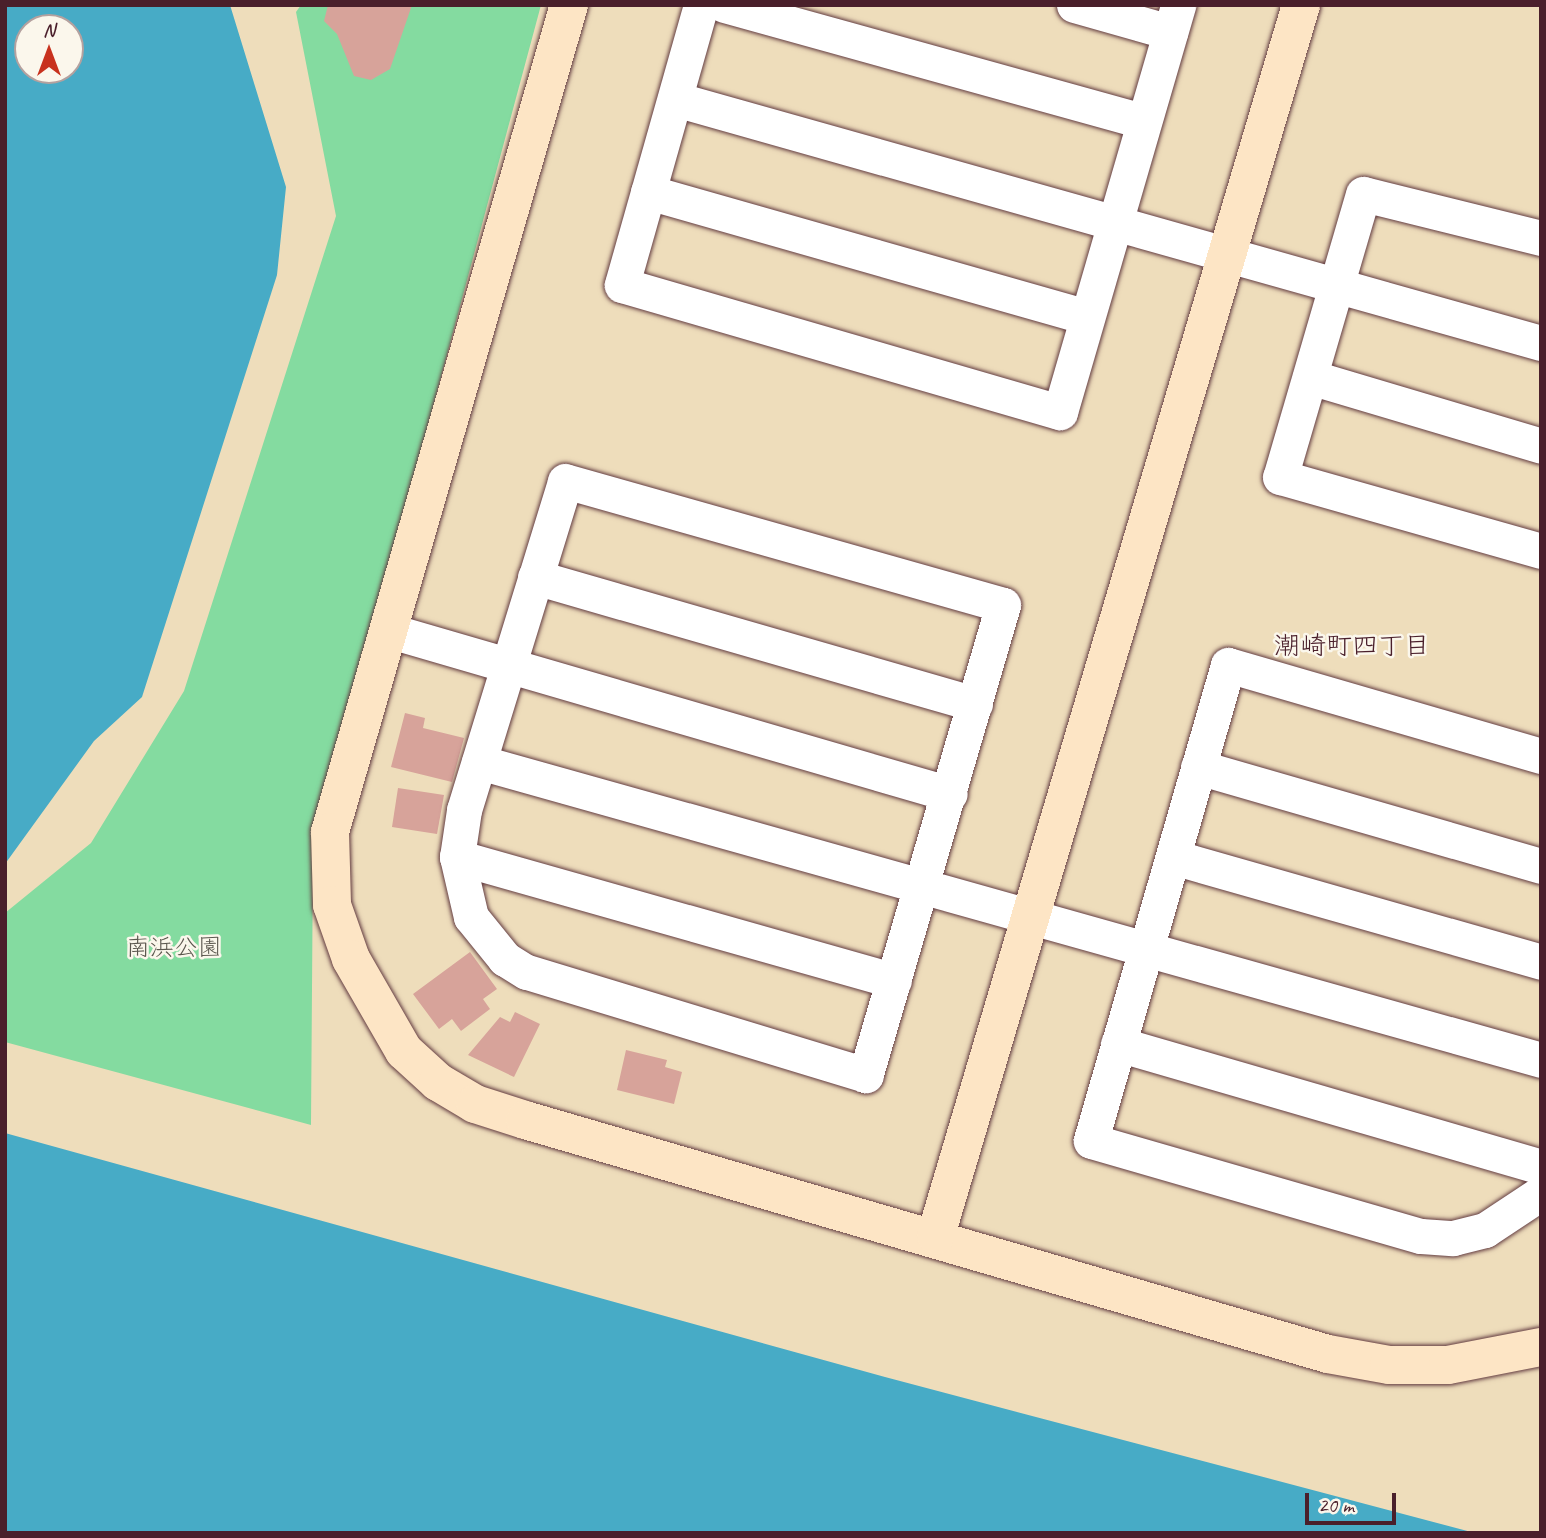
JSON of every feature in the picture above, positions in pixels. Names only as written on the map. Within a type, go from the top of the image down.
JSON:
[{"type":"street","points":[[569,5],[331,832],[332,905],[351,960],[404,1051],[475,1104],[936,1235],[1328,1354],[1389,1365],[1448,1366],[1541,1347]]},
{"type":"street","points":[[701,5],[622,285],[1060,412],[1174,18],[1074,5]]},
{"type":"street","points":[[723,5],[1143,121]]},
{"type":"street","points":[[936,1235],[1230,256],[1301,5]]},
{"type":"street","points":[[675,99],[1541,343]]},
{"type":"street","points":[[648,192],[1087,317]]},
{"type":"street","points":[[1541,238],[1363,194],[1280,477],[1541,551]]},
{"type":"street","points":[[1310,377],[1541,446]]},
{"type":"street","points":[[565,481],[1003,605],[925,884],[866,1075],[562,986],[505,959],[471,917],[457,857],[479,762],[509,665],[565,481]]},
{"type":"street","points":[[535,577],[975,704]]},
{"type":"street","points":[[387,630],[950,794]]},
{"type":"street","points":[[1541,756],[1228,665],[1091,1141],[1420,1236],[1453,1238],[1485,1230],[1541,1193]]},
{"type":"street","points":[[479,762],[925,884],[1541,1060]]},
{"type":"street","points":[[1198,767],[1541,866]]},
{"type":"street","points":[[457,857],[894,981]]},
{"type":"street","points":[[1172,857],[1541,962]]},
{"type":"street","points":[[1118,1044],[1541,1167]]},
{"type":"green space","name":"南浜公園","points":[[301,5],[541,5],[313,853],[311,1125],[5,1042],[5,913],[91,843],[184,691],[336,216],[296,12]]},
{"type":"water","points":[[5,5],[230,5],[286,187],[277,275],[142,697],[94,741],[5,864]]},
{"type":"water","points":[[5,1133],[885,1377],[1475,1533],[5,1533]]},
{"type":"building","points":[[328,5],[412,5],[390,69],[371,80],[354,76],[337,34],[324,21]]},
{"type":"building","points":[[405,713],[425,718],[423,728],[464,738],[452,782],[391,767]]},
{"type":"building","points":[[398,788],[444,795],[437,834],[392,827]]},
{"type":"building","points":[[470,952],[497,989],[483,999],[490,1009],[461,1031],[452,1019],[439,1029],[413,994]]},
{"type":"building","points":[[515,1012],[540,1024],[514,1077],[468,1055],[500,1017],[510,1022]]},
{"type":"building","points":[[626,1050],[667,1060],[665,1067],[682,1072],[674,1104],[617,1090]]},
{"type":"district","name":"潮崎町四丁目","points":[[1352,646]]}]
